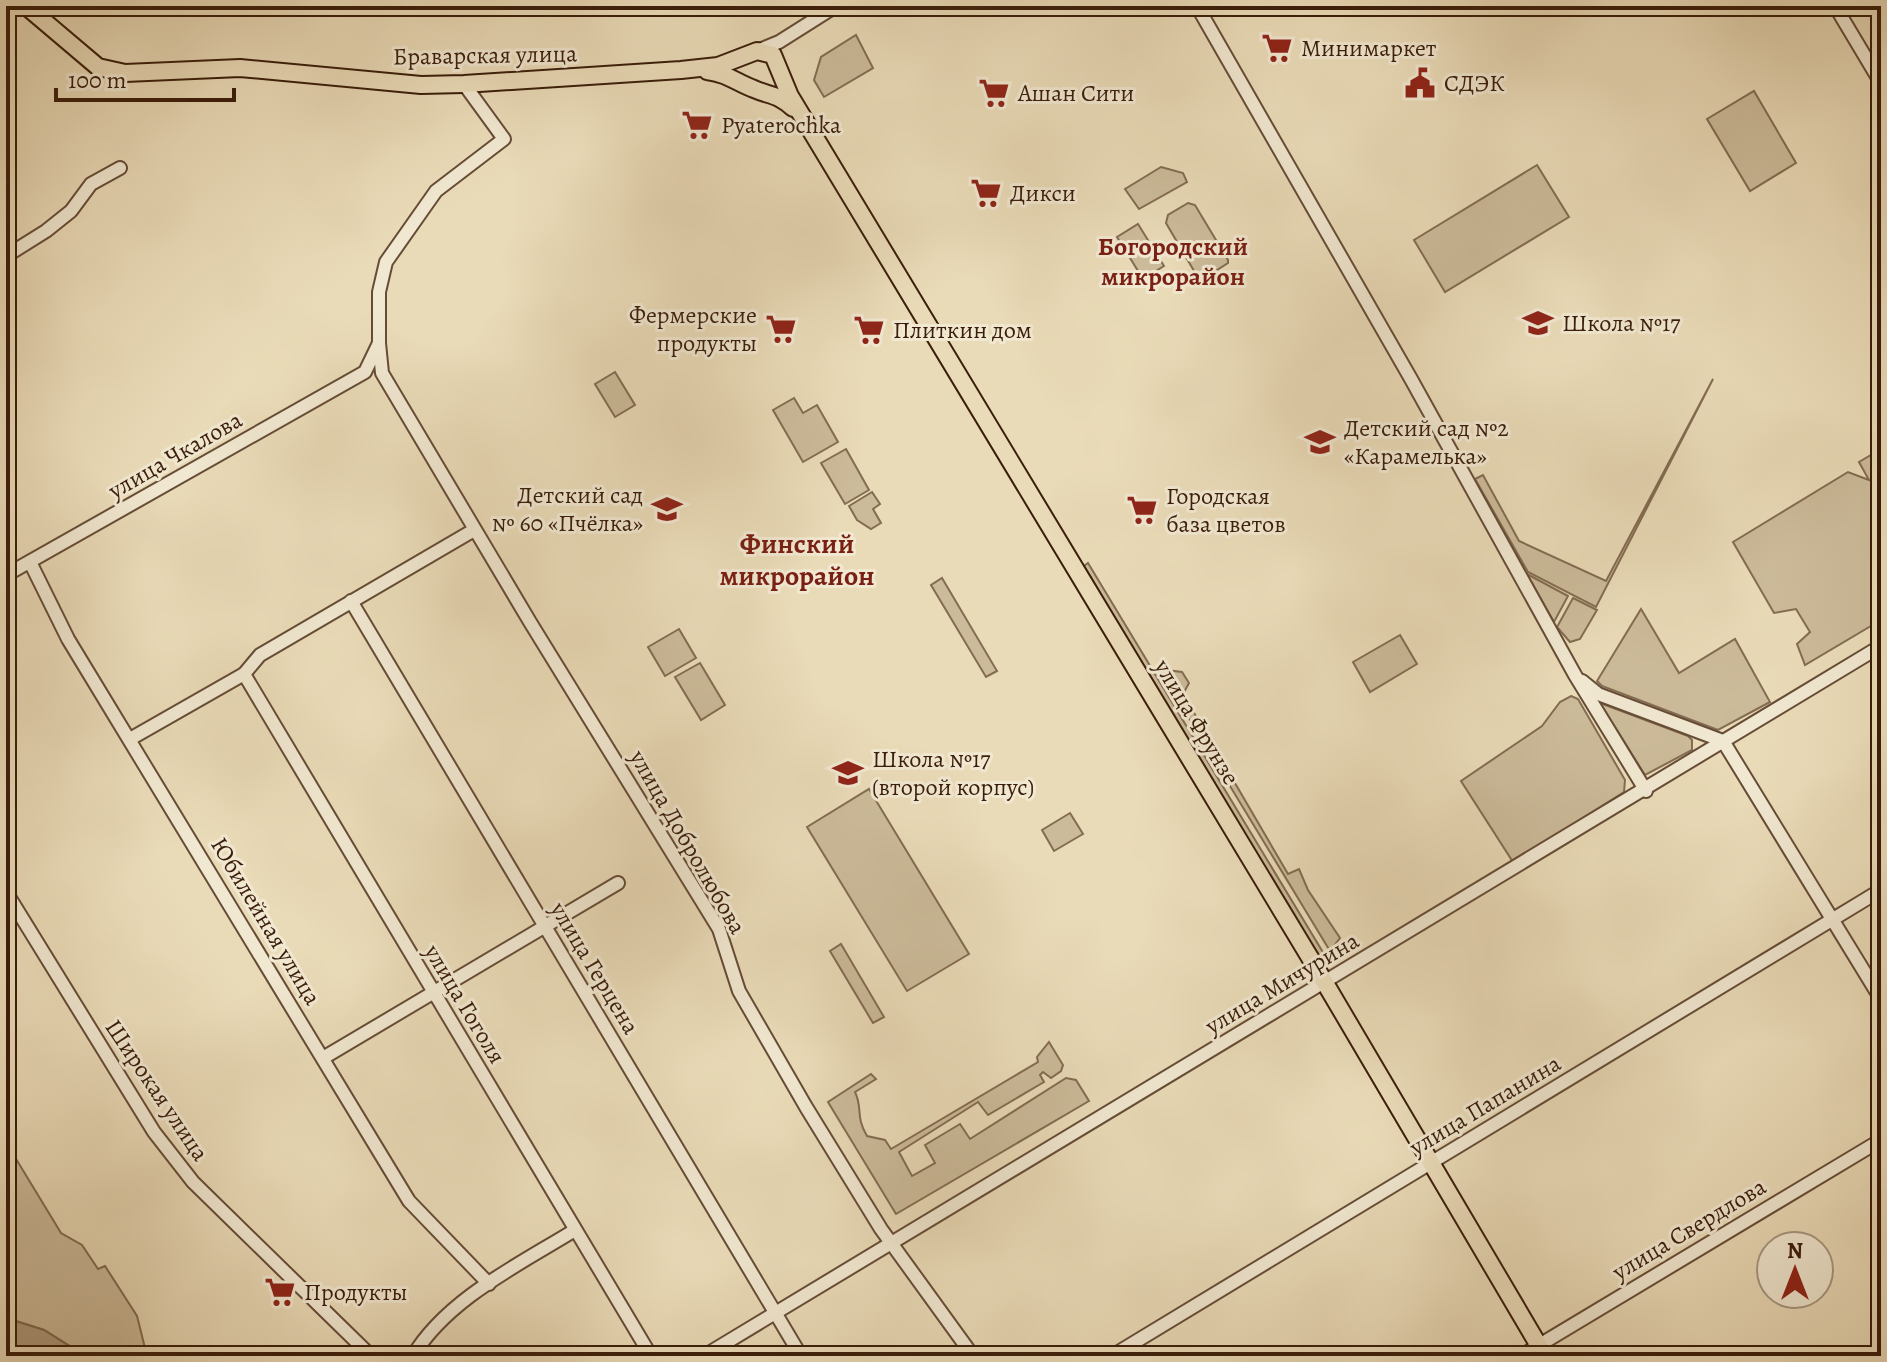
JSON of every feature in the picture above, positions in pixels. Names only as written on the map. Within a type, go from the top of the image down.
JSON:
[{"type":"main road","name":"Браварская улица","points":[[26,6],[98,67],[125,73],[240,68],[421,85],[681,70]]},
{"type":"main road","points":[[681,70],[718,66],[768,52],[780,67],[779,80],[765,90]]},
{"type":"main road","points":[[745,82],[741,66],[752,54]]},
{"type":"main road","name":"улица Фрунзе","points":[[780,67],[790,96],[1325,983],[1542,1350]]},
{"type":"main road","points":[[681,70],[724,73],[754,89],[765,90],[784,99],[802,116]]},
{"type":"street","points":[[752,54],[789,36],[836,6]]},
{"type":"street","points":[[1197,6],[1411,379],[1575,675],[1646,791]]},
{"type":"street","points":[[1835,6],[1881,83]]},
{"type":"street","points":[[780,67],[782,47],[789,36]]},
{"type":"street","points":[[379,343],[379,292],[386,262],[436,191],[504,139],[464,84]]},
{"type":"street","points":[[6,256],[71,211],[91,184],[120,168]]},
{"type":"street","name":"улица Чкалова","points":[[6,575],[365,372],[379,343]]},
{"type":"street","name":"улица Добролюбова","points":[[379,343],[382,373],[474,530],[719,929],[739,991],[890,1243],[973,1356]]},
{"type":"street","points":[[130,739],[244,674],[260,655],[474,530]]},
{"type":"street","name":"Юбилейная улица","points":[[30,562],[68,639],[409,1201],[489,1284]]},
{"type":"street","name":"улица Герцена","points":[[351,601],[801,1356]]},
{"type":"street","name":"улица Мичурина","points":[[704,1356],[1646,791],[1881,646]]},
{"type":"street","name":"улица Гоголя","points":[[244,674],[651,1356]]},
{"type":"street","points":[[1575,675],[1598,694],[1723,741],[1881,999]]},
{"type":"street","points":[[323,1058],[618,883]]},
{"type":"street","name":"улица Папанина","points":[[1112,1356],[1881,890]]},
{"type":"street","name":"Широкая улица","points":[[6,892],[154,1132],[183,1169],[371,1356]]},
{"type":"street","name":"улица Свердлова","points":[[1521,1356],[1542,1350],[1881,1140]]},
{"type":"street","points":[[413,1356],[425,1335],[489,1284],[575,1230]]},
{"type":"shaded area","points":[[856,35],[873,68],[824,97],[814,80],[821,57]]},
{"type":"shaded area","points":[[1754,91],[1796,163],[1750,191],[1707,119]]},
{"type":"shaded area","points":[[1537,165],[1569,217],[1445,292],[1414,240]]},
{"type":"shaded area","points":[[1161,167],[1183,173],[1187,182],[1139,209],[1125,189]]},
{"type":"shaded area","points":[[1188,203],[1195,205],[1228,260],[1203,279],[1197,276],[1166,223],[1168,215]]},
{"type":"shaded area","points":[[1138,224],[1164,266],[1143,279],[1117,237]]},
{"type":"shaded area","points":[[615,372],[635,405],[615,417],[595,384]]},
{"type":"shaded area","points":[[1713,379],[1596,607],[1528,572],[1475,479],[1483,475],[1519,541],[1606,581]]},
{"type":"shaded area","points":[[794,398],[803,413],[817,405],[838,442],[803,462],[773,410]]},
{"type":"shaded area","points":[[846,449],[869,490],[845,504],[821,463]]},
{"type":"shaded area","points":[[1881,449],[1881,620],[1805,665],[1797,644],[1810,632],[1796,609],[1774,613],[1733,542],[1848,472],[1869,480],[1859,462]]},
{"type":"shaded area","points":[[872,492],[880,504],[873,509],[881,523],[871,529],[857,520],[849,506]]},
{"type":"shaded area","points":[[1088,563],[1324,954],[1317,959],[1084,566]]},
{"type":"shaded area","points":[[1527,574],[1568,596],[1554,622]]},
{"type":"shaded area","points":[[942,578],[997,671],[986,677],[931,585]]},
{"type":"shaded area","points":[[1573,598],[1597,610],[1580,639],[1570,642],[1557,627]]},
{"type":"shaded area","points":[[1641,609],[1679,673],[1735,639],[1770,702],[1718,730],[1602,686],[1597,681]]},
{"type":"shaded area","points":[[679,629],[696,658],[665,676],[648,647]]},
{"type":"shaded area","points":[[1400,635],[1417,664],[1370,692],[1353,662]]},
{"type":"shaded area","points":[[700,663],[725,705],[701,720],[675,677]]},
{"type":"shaded area","points":[[1159,669],[1182,672],[1189,683],[1183,694],[1288,874],[1299,869],[1308,890],[1340,938],[1330,951]]},
{"type":"shaded area","points":[[1571,696],[1578,699],[1625,780],[1624,792],[1513,862],[1461,781],[1542,726],[1560,702]]},
{"type":"shaded area","points":[[1600,703],[1688,736],[1692,740],[1692,750],[1645,775]]},
{"type":"shaded area","points":[[869,789],[969,954],[907,991],[807,827]]},
{"type":"shaded area","points":[[1070,813],[1083,834],[1054,851],[1042,830]]},
{"type":"shaded area","points":[[841,944],[884,1017],[873,1023],[830,951]]},
{"type":"shaded area","points":[[1049,1042],[1063,1065],[1061,1071],[1051,1078],[1043,1072],[1040,1075],[1044,1082],[988,1115],[978,1102],[899,1152],[912,1176],[935,1163],[925,1145],[960,1124],[970,1139],[1066,1078],[1076,1080],[1089,1101],[896,1214],[828,1102],[871,1074],[876,1079],[855,1092],[861,1123],[867,1136],[885,1140],[891,1149],[1038,1062],[1037,1057]]},
{"type":"shaded area","points":[[7,1144],[61,1233],[82,1245],[98,1269],[105,1266],[137,1316],[147,1356],[86,1356],[44,1330],[6,1318]]},
{"type":"shaded area","points":[[6,1318],[44,1330],[85,1356],[6,1356]]},
{"type":"place","name":"Минимаркет","points":[[1277,48]]},
{"type":"place","name":"СДЭК","points":[[1420,83]]},
{"type":"place","name":"Ашан Сити","points":[[994,93]]},
{"type":"place","name":"Pyaterochka","points":[[697,125]]},
{"type":"place","name":"Дикси","points":[[986,193]]},
{"type":"place","name":"Школа №17","points":[[1538,323]]},
{"type":"place","name":"Фермерские продукты","points":[[781,329]]},
{"type":"place","name":"Плиткин дом","points":[[869,330]]},
{"type":"place","name":"Детский сад №2 «Карамелька»","points":[[1320,442]]},
{"type":"place","name":"Детский сад № 60 «Пчёлка»","points":[[667,509]]},
{"type":"place","name":"Городская база цветов","points":[[1142,510]]},
{"type":"place","name":"Школа №17 (второй корпус)","points":[[848,773]]},
{"type":"place","name":"Продукты","points":[[280,1292]]},
{"type":"district","name":"Богородский микрорайон","points":[[1173,261]]},
{"type":"district","name":"Финский микрорайон","points":[[797,559]]}]
